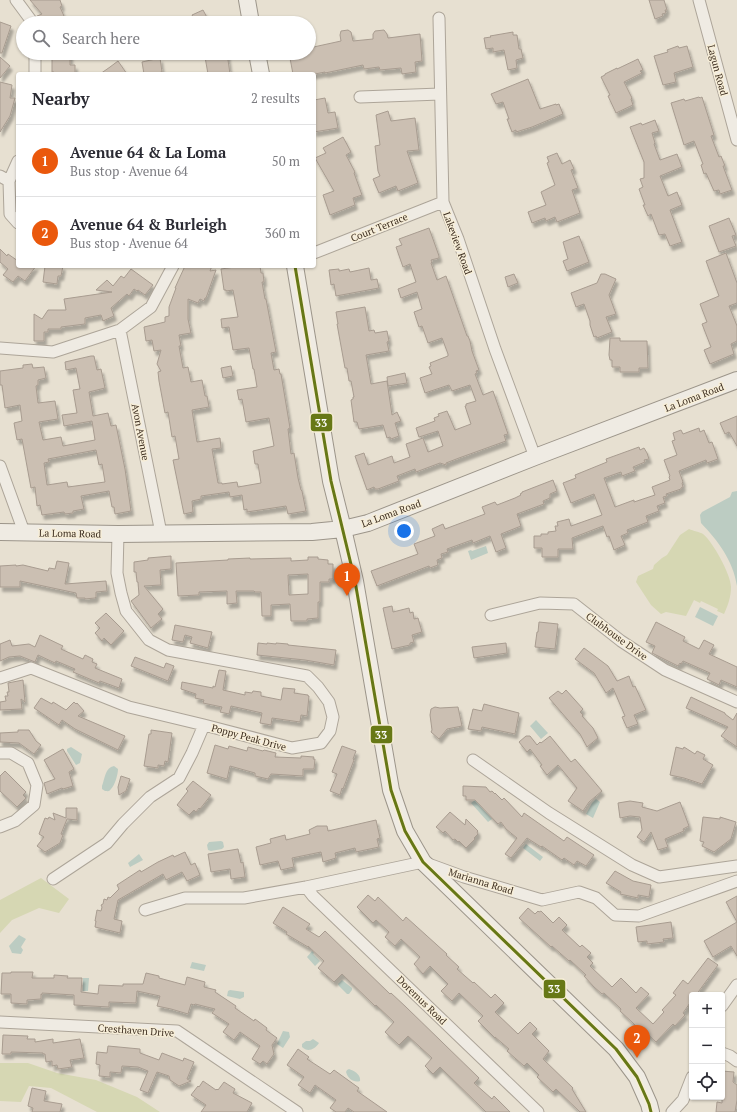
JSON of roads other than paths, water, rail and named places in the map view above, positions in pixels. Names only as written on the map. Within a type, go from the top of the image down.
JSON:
[{"type":"street","points":[[16,0],[28,16]]},
{"type":"street","points":[[247,0],[250,16]]},
{"type":"street","name":"Lagun Road","points":[[699,0],[737,140]]},
{"type":"street","name":"Lakeview Road","points":[[439,18],[443,202],[458,239],[495,349],[535,457]]},
{"type":"street","points":[[35,60],[35,72]]},
{"type":"street","points":[[258,60],[261,72]]},
{"type":"street","points":[[360,97],[440,94]]},
{"type":"street","points":[[16,163],[4,178],[10,214],[16,221]]},
{"type":"street","name":"Court Terrace","points":[[316,252],[443,202]]},
{"type":"street","points":[[0,348],[53,352],[120,330],[150,307],[172,268]]},
{"type":"street","points":[[295,268],[331,481],[355,581],[391,790],[405,831],[423,862],[616,1049],[637,1077],[651,1112]]},
{"type":"street","name":"Avon Avenue","points":[[120,330],[161,533]]},
{"type":"street","name":"La Loma Road","points":[[0,532],[118,534],[312,532],[343,529],[368,523],[737,380]]},
{"type":"street","points":[[0,466],[24,532]]},
{"type":"street","name":"Poppy Peak Drive","points":[[0,678],[31,668],[129,707],[292,748],[321,743],[330,731],[333,717],[329,702],[318,687],[307,676],[168,650],[149,640],[126,611],[117,573],[118,534]]},
{"type":"street","name":"Clubhouse Drive","points":[[491,615],[540,603],[574,604],[621,641],[665,670],[737,702]]},
{"type":"street","points":[[53,879],[107,843],[123,824],[150,797],[179,778],[204,725]]},
{"type":"street","points":[[0,753],[11,753],[28,763],[37,785],[34,805],[15,821],[0,827]]},
{"type":"street","points":[[473,760],[549,813],[632,866],[659,877],[737,866]]},
{"type":"street","points":[[145,910],[185,898],[244,898],[306,887],[423,862]]},
{"type":"street","name":"Marianna Road","points":[[423,862],[464,877],[542,900],[579,892],[596,898],[615,915],[639,916],[737,881]]},
{"type":"street","name":"Doremus Road","points":[[306,887],[313,896],[538,1112]]},
{"type":"street","points":[[725,1002],[737,985]]},
{"type":"street","name":"Cresthaven Drive","points":[[0,1022],[177,1031],[297,1112]]},
{"type":"street","points":[[725,1054],[737,1061]]},
{"type":"street","points":[[672,1112],[682,1100],[689,1083]]},
{"type":"place","name":"Avenue 64 & La Loma","points":[[347,596]]},
{"type":"place","name":"Avenue 64 & Burleigh","points":[[637,1058]]}]
